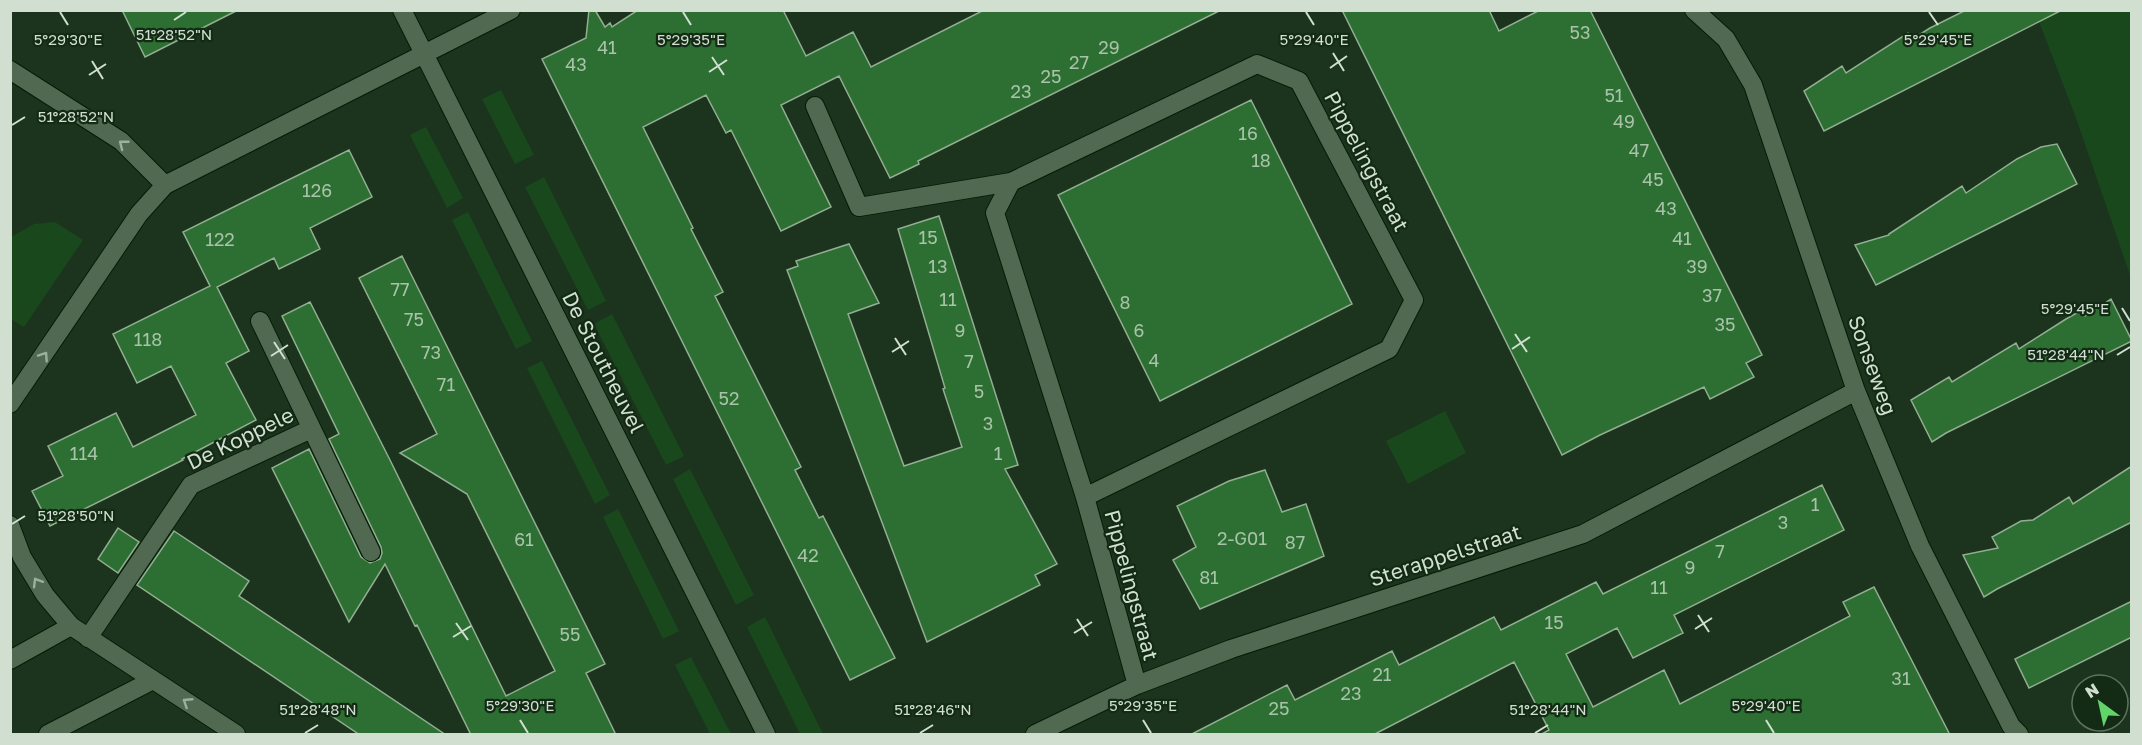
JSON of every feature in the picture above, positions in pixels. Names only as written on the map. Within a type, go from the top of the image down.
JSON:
[{"type":"street","name":"De Stoutheuvel","points":[[402,10],[766,735]]},
{"type":"street","points":[[10,404],[139,214],[165,185],[511,10]]},
{"type":"street","name":"Sonseweg","points":[[1694,10],[1726,39],[1753,85],[1856,391],[1920,546],[2011,726],[2019,735]]},
{"type":"street","name":"Pippelingstraat","points":[[1085,497],[1389,349],[1414,300],[1299,81],[1257,64],[1011,182],[995,213],[1085,497],[1137,685]]},
{"type":"street","points":[[10,70],[121,141],[165,185]]},
{"type":"street","points":[[815,106],[859,207],[1011,182]]},
{"type":"street","name":"De Koppele","points":[[260,321],[371,552]]},
{"type":"street","name":"Sterappelstraat","points":[[1035,735],[1137,685],[1231,649],[1583,534],[1856,391]]},
{"type":"street","name":"De Koppele","points":[[88,638],[191,485],[311,429]]},
{"type":"street","points":[[10,525],[21,557],[45,595],[71,626],[236,735]]},
{"type":"street","points":[[10,660],[71,626]]},
{"type":"street","points":[[48,735],[153,680]]},
{"type":"green space","points":[[2035,11],[2131,11],[2131,278],[2076,118]]},
{"type":"green space","points":[[501,90],[534,155],[515,164],[482,99]]},
{"type":"green space","points":[[426,127],[463,198],[447,208],[410,135]]},
{"type":"green space","points":[[544,177],[606,301],[588,310],[525,187]]},
{"type":"green space","points":[[468,212],[532,341],[516,349],[452,220]]},
{"type":"green space","points":[[55,222],[83,240],[24,327],[11,319],[11,237],[34,224]]},
{"type":"green space","points":[[612,314],[684,456],[666,465],[594,324]]},
{"type":"green space","points":[[542,361],[610,495],[595,504],[527,368]]},
{"type":"green space","points":[[1445,411],[1466,453],[1408,484],[1386,441]]},
{"type":"green space","points":[[690,469],[754,595],[736,605],[673,479]]},
{"type":"green space","points":[[618,509],[679,631],[663,639],[603,517]]},
{"type":"green space","points":[[765,617],[823,734],[800,734],[747,627]]},
{"type":"green space","points":[[691,657],[731,734],[710,734],[675,665]]},
{"type":"building","points":[[122,10],[238,10],[145,57]]},
{"type":"building","points":[[589,10],[595,10],[605,27],[610,23],[612,27],[638,10],[783,10],[806,56],[853,32],[871,67],[984,10],[1221,10],[918,161],[919,164],[890,178],[839,76],[781,105],[831,207],[781,231],[731,130],[726,133],[706,95],[643,127],[723,292],[715,296],[801,467],[795,470],[819,518],[823,516],[895,658],[850,680],[542,59],[586,38]]},
{"type":"building","points":[[1342,10],[1489,10],[1499,31],[1540,10],[1590,10],[1762,355],[1746,363],[1754,377],[1710,399],[1704,387],[1562,455]]},
{"type":"building","points":[[1966,10],[2062,10],[1824,131],[1804,91],[1842,66],[1846,73],[1908,33],[1911,40]]},
{"type":"building","points":[[1251,100],[1352,304],[1160,401],[1058,195]]},
{"type":"building","points":[[2057,144],[2077,184],[1876,285],[1855,245],[1889,235],[1962,186],[1966,193],[2017,159],[2041,147]]},
{"type":"building","points":[[349,150],[372,197],[310,228],[320,249],[279,269],[274,258],[217,287],[249,351],[226,363],[256,420],[183,460],[50,526],[32,491],[63,476],[48,446],[116,413],[133,447],[196,415],[171,366],[137,383],[113,334],[210,286],[183,232]]},
{"type":"building","points":[[939,216],[1018,465],[1005,469],[1057,564],[1035,575],[1040,585],[927,642],[787,270],[798,266],[796,261],[849,244],[879,303],[848,314],[904,466],[962,447],[943,389],[945,388],[898,229]]},
{"type":"building","points":[[402,256],[605,664],[586,673],[616,735],[471,735],[385,564],[349,622],[272,468],[309,449],[361,557],[370,563],[380,559],[381,547],[329,439],[339,434],[282,316],[310,302],[506,696],[555,671],[467,494],[400,453],[437,434],[359,278]]},
{"type":"building","points":[[2111,299],[2132,341],[1932,442],[1911,400],[1949,377],[1952,382],[2016,343],[2019,349],[2082,310],[2085,316]]},
{"type":"building","points":[[2132,466],[2132,522],[1984,597],[1963,555],[1998,548],[1992,537],[2021,521],[2033,520],[2069,497],[2073,504]]},
{"type":"building","points":[[1265,470],[1282,512],[1306,504],[1324,556],[1200,609],[1173,560],[1196,547],[1177,506],[1229,481]]},
{"type":"building","points":[[1822,485],[1844,530],[1674,615],[1683,633],[1633,658],[1617,628],[1566,654],[1593,707],[1664,670],[1680,704],[1850,616],[1843,602],[1874,587],[1950,735],[1540,735],[1549,730],[1514,662],[1373,735],[1190,735],[1287,685],[1295,700],[1392,651],[1399,665],[1494,617],[1501,630],[1596,582],[1603,594]]},
{"type":"building","points":[[118,528],[139,542],[118,573],[98,559]]},
{"type":"building","points":[[174,531],[249,581],[239,596],[446,735],[360,735],[137,585]]},
{"type":"building","points":[[2132,601],[2132,637],[2029,688],[2015,659]]}]
